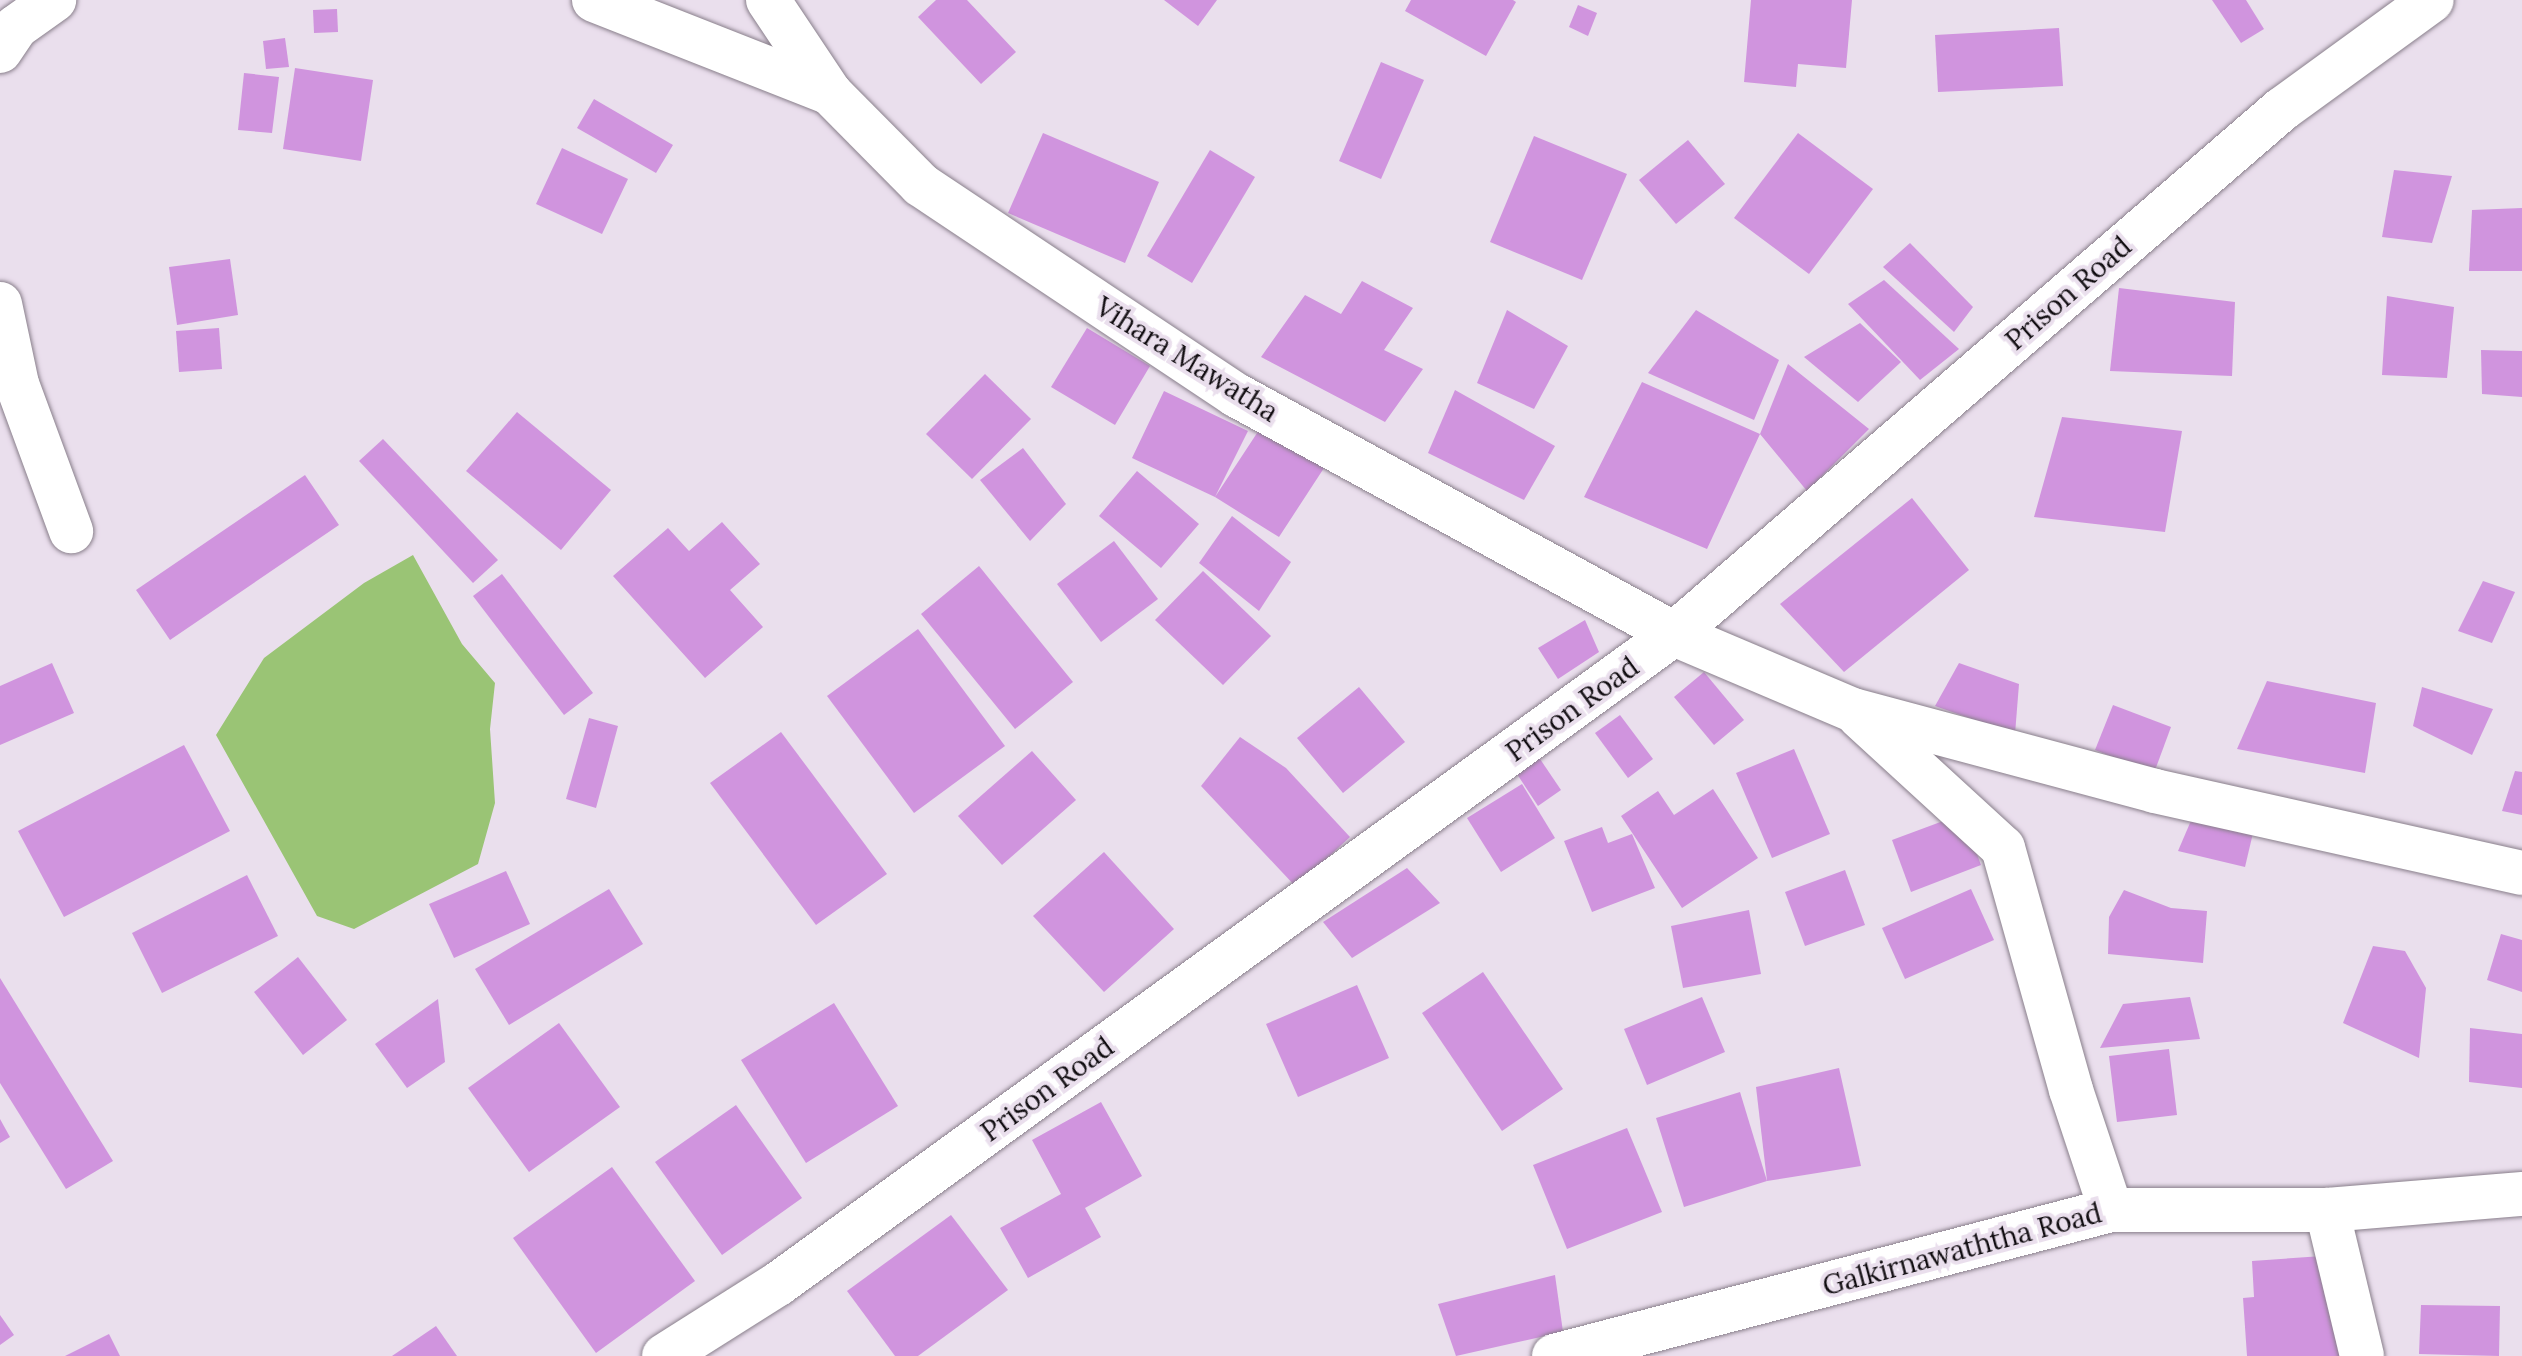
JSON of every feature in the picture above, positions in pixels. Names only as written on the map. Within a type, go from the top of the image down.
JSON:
[{"type":"street","points":[[0,51],[16,27],[54,0]]},
{"type":"street","points":[[594,0],[830,93]]},
{"type":"street","name":"Vihara Mawatha","points":[[768,0],[830,93],[921,185],[1236,395],[1674,634]]},
{"type":"street","name":"Prison Road","points":[[664,1356],[778,1284],[1674,634],[2282,109],[2432,0]]},
{"type":"street","points":[[0,304],[17,384],[71,531]]},
{"type":"street","points":[[1674,634],[1853,710],[2155,791],[2522,873]]},
{"type":"street","points":[[1853,710],[2003,848],[2071,1090],[2111,1210]]},
{"type":"street","name":"Galkirnawaththa Road","points":[[1554,1356],[2111,1210],[2327,1210],[2522,1194]]},
{"type":"street","points":[[2327,1210],[2362,1356]]},
{"type":"green space","points":[[413,555],[462,644],[495,683],[490,729],[495,803],[478,864],[354,929],[317,916],[216,735],[264,658],[364,583]]},
{"type":"building","points":[[936,0],[967,0],[1016,52],[981,84],[918,17]]},
{"type":"building","points":[[1164,0],[1217,0],[1198,26]]},
{"type":"building","points":[[1411,0],[1516,2],[1486,56],[1405,11]]},
{"type":"building","points":[[1751,0],[1852,0],[1846,68],[1798,64],[1796,87],[1744,82]]},
{"type":"building","points":[[2212,0],[2246,0],[2264,29],[2241,43]]},
{"type":"building","points":[[1578,5],[1597,13],[1588,36],[1569,27]]},
{"type":"building","points":[[337,9],[338,32],[314,33],[313,10]]},
{"type":"building","points":[[2059,28],[2063,86],[1938,92],[1935,35]]},
{"type":"building","points":[[285,38],[289,67],[266,69],[263,41]]},
{"type":"building","points":[[1381,62],[1424,80],[1381,179],[1339,161]]},
{"type":"building","points":[[295,68],[373,80],[361,161],[283,149]]},
{"type":"building","points":[[244,73],[279,77],[272,133],[238,130]]},
{"type":"building","points":[[594,99],[673,145],[656,173],[577,128]]},
{"type":"building","points":[[1043,133],[1159,182],[1125,263],[1008,213]]},
{"type":"building","points":[[1798,133],[1873,189],[1809,274],[1734,218]]},
{"type":"building","points":[[1534,136],[1627,174],[1582,280],[1490,242]]},
{"type":"building","points":[[1688,140],[1725,184],[1676,224],[1639,180]]},
{"type":"building","points":[[562,148],[628,179],[602,234],[536,204]]},
{"type":"building","points":[[1210,150],[1255,177],[1192,283],[1147,256]]},
{"type":"building","points":[[2394,170],[2452,176],[2432,243],[2382,237]]},
{"type":"building","points":[[2522,208],[2522,271],[2469,271],[2472,210]]},
{"type":"building","points":[[1910,243],[1973,307],[1954,332],[1883,267]]},
{"type":"building","points":[[230,259],[238,315],[177,325],[169,267]]},
{"type":"building","points":[[1884,280],[1959,349],[1920,380],[1848,304]]},
{"type":"building","points":[[1362,281],[1413,308],[1384,350],[1423,369],[1385,422],[1261,357],[1305,295],[1341,314]]},
{"type":"building","points":[[2119,288],[2235,302],[2232,376],[2110,371]]},
{"type":"building","points":[[2387,296],[2454,307],[2447,378],[2382,375]]},
{"type":"building","points":[[1507,310],[1568,346],[1534,409],[1477,383]]},
{"type":"building","points":[[1696,310],[1779,360],[1754,420],[1648,373]]},
{"type":"building","points":[[1860,323],[1901,362],[1858,402],[1804,357]]},
{"type":"building","points":[[219,328],[222,369],[179,372],[176,331]]},
{"type":"building","points":[[1087,328],[1150,366],[1115,425],[1051,387]]},
{"type":"building","points":[[2481,350],[2522,351],[2522,397],[2482,394]]},
{"type":"building","points":[[1788,364],[1869,429],[1807,491],[1760,434]]},
{"type":"building","points":[[985,374],[1031,419],[972,479],[926,434]]},
{"type":"building","points":[[1642,382],[1760,434],[1707,549],[1584,497]]},
{"type":"building","points":[[1455,390],[1555,446],[1524,500],[1428,453]]},
{"type":"building","points":[[1164,391],[1248,431],[1215,497],[1132,458]]},
{"type":"building","points":[[517,412],[611,490],[561,550],[466,471]]},
{"type":"building","points":[[2062,417],[2182,431],[2165,532],[2034,517]]},
{"type":"building","points":[[1261,427],[1324,468],[1279,537],[1215,497]]},
{"type":"building","points":[[383,439],[498,560],[473,583],[359,461]]},
{"type":"building","points":[[1023,448],[1066,504],[1030,541],[980,480]]},
{"type":"building","points":[[1137,471],[1199,524],[1161,568],[1099,516]]},
{"type":"building","points":[[305,475],[339,525],[170,640],[136,590]]},
{"type":"building","points":[[1912,498],[1969,570],[1844,672],[1780,604]]},
{"type":"building","points":[[1232,516],[1291,562],[1259,611],[1199,563]]},
{"type":"building","points":[[722,522],[760,564],[730,590],[763,627],[705,678],[613,576],[668,528],[689,551]]},
{"type":"building","points":[[1114,541],[1158,599],[1101,642],[1057,584]]},
{"type":"building","points":[[979,566],[1073,682],[1015,729],[921,614]]},
{"type":"building","points":[[1203,571],[1271,636],[1223,685],[1155,620]]},
{"type":"building","points":[[502,574],[593,693],[564,715],[473,596]]},
{"type":"building","points":[[2483,581],[2515,592],[2492,643],[2458,631]]},
{"type":"building","points":[[1585,620],[1599,652],[1558,679],[1538,648]]},
{"type":"building","points":[[918,629],[1005,746],[914,813],[827,696]]},
{"type":"building","points":[[52,663],[74,713],[0,745],[0,686]]},
{"type":"building","points":[[1959,663],[2019,684],[2015,734],[1935,706]]},
{"type":"building","points":[[1704,672],[1744,720],[1714,745],[1674,697]]},
{"type":"building","points":[[2267,681],[2376,703],[2365,773],[2237,749]]},
{"type":"building","points":[[1359,687],[1405,742],[1343,793],[1297,738]]},
{"type":"building","points":[[2422,687],[2493,709],[2472,755],[2413,726]]},
{"type":"building","points":[[2113,705],[2171,727],[2154,773],[2095,750]]},
{"type":"building","points":[[1620,715],[1653,759],[1628,778],[1595,733]]},
{"type":"building","points":[[589,718],[618,726],[596,808],[566,799]]},
{"type":"building","points":[[781,732],[887,874],[816,925],[710,783]]},
{"type":"building","points":[[1240,737],[1286,768],[1350,837],[1296,887],[1201,786]]},
{"type":"building","points":[[184,745],[230,831],[64,917],[18,831]]},
{"type":"building","points":[[1794,749],[1830,834],[1772,858],[1736,773]]},
{"type":"building","points":[[1032,751],[1076,800],[1002,865],[958,816]]},
{"type":"building","points":[[1538,756],[1561,790],[1538,806],[1515,771]]},
{"type":"building","points":[[2515,771],[2522,772],[2522,815],[2502,811]]},
{"type":"building","points":[[1522,784],[1555,838],[1501,872],[1467,818]]},
{"type":"building","points":[[1713,789],[1758,858],[1682,908],[1621,816],[1658,791],[1674,815]]},
{"type":"building","points":[[1962,814],[1981,865],[1911,892],[1892,840]]},
{"type":"building","points":[[2193,816],[2253,833],[2245,867],[2178,851]]},
{"type":"building","points":[[1602,827],[1608,843],[1632,834],[1655,888],[1592,912],[1564,841]]},
{"type":"building","points":[[1104,852],[1174,929],[1104,992],[1033,916]]},
{"type":"building","points":[[1407,868],[1440,903],[1352,958],[1323,922]]},
{"type":"building","points":[[1845,870],[1865,925],[1805,946],[1785,892]]},
{"type":"building","points":[[506,871],[530,924],[454,958],[429,904]]},
{"type":"building","points":[[247,875],[278,936],[162,993],[132,933]]},
{"type":"building","points":[[609,889],[643,944],[509,1025],[475,969]]},
{"type":"building","points":[[1971,889],[1994,940],[1905,979],[1882,928]]},
{"type":"building","points":[[2124,890],[2171,908],[2207,911],[2203,963],[2108,954],[2109,917]]},
{"type":"building","points":[[1749,910],[1761,974],[1683,988],[1671,926]]},
{"type":"building","points":[[2501,934],[2522,940],[2522,992],[2487,980]]},
{"type":"building","points":[[2373,946],[2405,951],[2426,988],[2419,1058],[2343,1023]]},
{"type":"building","points":[[298,957],[347,1020],[303,1055],[254,992]]},
{"type":"building","points":[[1483,972],[1563,1089],[1502,1131],[1422,1013]]},
{"type":"building","points":[[0,978],[113,1161],[66,1189],[0,1083]]},
{"type":"building","points":[[1357,985],[1389,1058],[1298,1097],[1266,1024]]},
{"type":"building","points":[[1702,997],[1725,1052],[1647,1085],[1624,1029]]},
{"type":"building","points":[[2190,997],[2200,1039],[2100,1048],[2123,1004]]},
{"type":"building","points":[[438,999],[445,1062],[407,1088],[375,1044]]},
{"type":"building","points":[[834,1003],[898,1106],[806,1163],[741,1060]]},
{"type":"building","points":[[559,1023],[620,1107],[529,1172],[468,1088]]},
{"type":"building","points":[[2470,1028],[2522,1034],[2522,1088],[2469,1082]]},
{"type":"building","points":[[2169,1049],[2177,1115],[2117,1122],[2109,1056]]},
{"type":"building","points":[[1839,1068],[1861,1166],[1767,1181],[1756,1087]]},
{"type":"building","points":[[1740,1092],[1767,1181],[1684,1207],[1656,1118]]},
{"type":"building","points":[[1101,1102],[1142,1176],[1085,1208],[1101,1237],[1028,1278],[1000,1228],[1061,1194],[1032,1140]]},
{"type":"building","points":[[736,1105],[802,1198],[722,1255],[655,1162]]},
{"type":"building","points":[[0,1119],[10,1137],[0,1143]]},
{"type":"building","points":[[1627,1128],[1662,1212],[1567,1249],[1533,1165]]},
{"type":"building","points":[[612,1167],[695,1281],[596,1353],[513,1238]]},
{"type":"building","points":[[951,1215],[1008,1290],[918,1356],[895,1356],[847,1291]]},
{"type":"building","points":[[2337,1255],[2344,1356],[2247,1356],[2243,1298],[2254,1297],[2252,1261]]},
{"type":"building","points":[[1555,1275],[1563,1332],[1456,1356],[1438,1304]]},
{"type":"building","points":[[2421,1305],[2500,1306],[2499,1356],[2419,1354]]},
{"type":"building","points":[[0,1315],[14,1335],[0,1345]]},
{"type":"building","points":[[436,1326],[457,1356],[392,1356]]},
{"type":"building","points":[[109,1334],[120,1356],[65,1356]]}]
